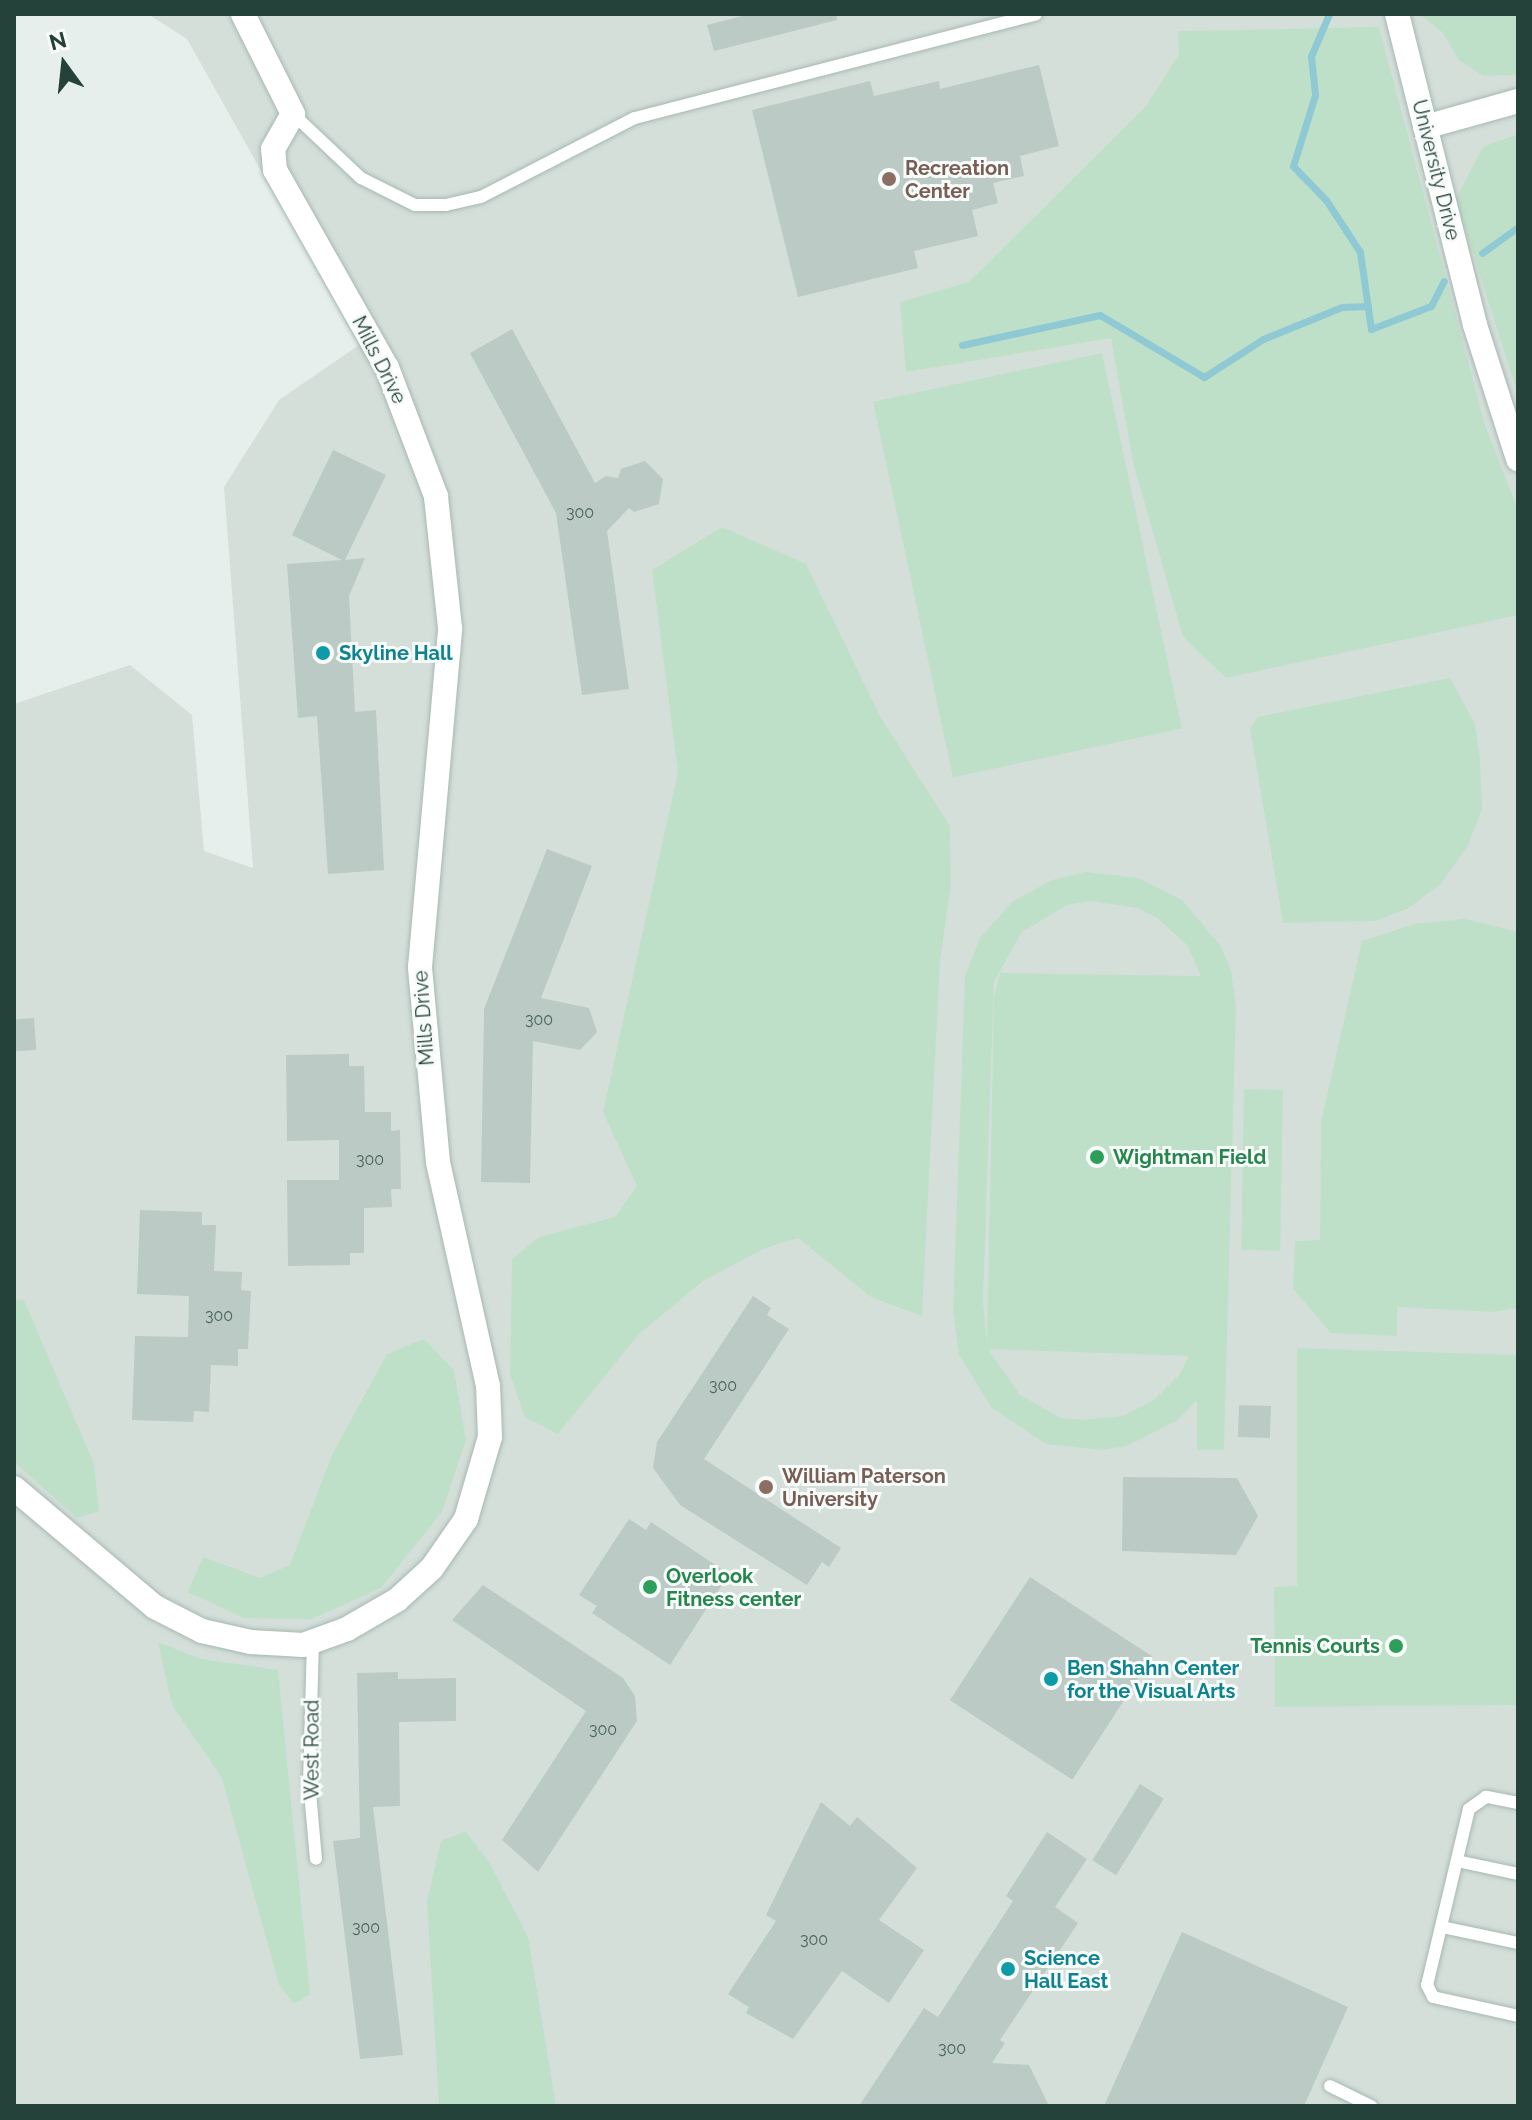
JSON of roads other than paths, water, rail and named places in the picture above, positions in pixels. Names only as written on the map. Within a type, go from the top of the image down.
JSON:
[{"type":"street","points":[[243,14],[293,114]]},
{"type":"street","name":"University Drive","points":[[1397,14],[1475,325],[1518,459]]},
{"type":"street","points":[[1425,127],[1518,101]]},
{"type":"street","name":"Mills Drive","points":[[14,1488],[155,1607],[202,1631],[251,1642],[313,1641],[347,1629],[397,1600],[432,1568],[466,1519],[490,1437],[488,1386],[438,1162],[420,967],[450,628],[436,496],[387,368],[275,170],[273,149],[293,114]]},
{"type":"lane","points":[[293,114],[361,178],[415,205],[446,205],[481,197],[635,118],[1036,14]]},
{"type":"lane","name":"West Road","points":[[313,1641],[309,1781],[316,1859]]},
{"type":"lane","points":[[1518,1803],[1486,1797],[1469,1809],[1427,1985],[1433,1997],[1518,2016]]},
{"type":"lane","points":[[1457,1861],[1518,1874]]},
{"type":"lane","points":[[1442,1927],[1518,1943]]},
{"type":"lane","points":[[1330,2086],[1371,2106]]},
{"type":"waterway","points":[[1329,14],[1311,56],[1315,95],[1293,166],[1326,200],[1360,252],[1371,329],[1431,306],[1444,281]]},
{"type":"waterway","points":[[1482,253],[1518,227]]},
{"type":"waterway","points":[[962,345],[1100,315],[1204,377],[1263,339],[1342,307],[1368,306]]},
{"type":"place","name":"Recreation Center","points":[[889,179]]},
{"type":"place","name":"Skyline Hall","points":[[323,653]]},
{"type":"place","name":"Wightman Field","points":[[1097,1157]]},
{"type":"place","name":"William Paterson University","points":[[766,1487]]},
{"type":"place","name":"Overlook Fitness center","points":[[650,1587]]},
{"type":"place","name":"Tennis Courts","points":[[1396,1646]]},
{"type":"place","name":"Ben Shahn Center for the Visual Arts","points":[[1051,1679]]},
{"type":"place","name":"Science Hall East","points":[[1008,1969]]}]
